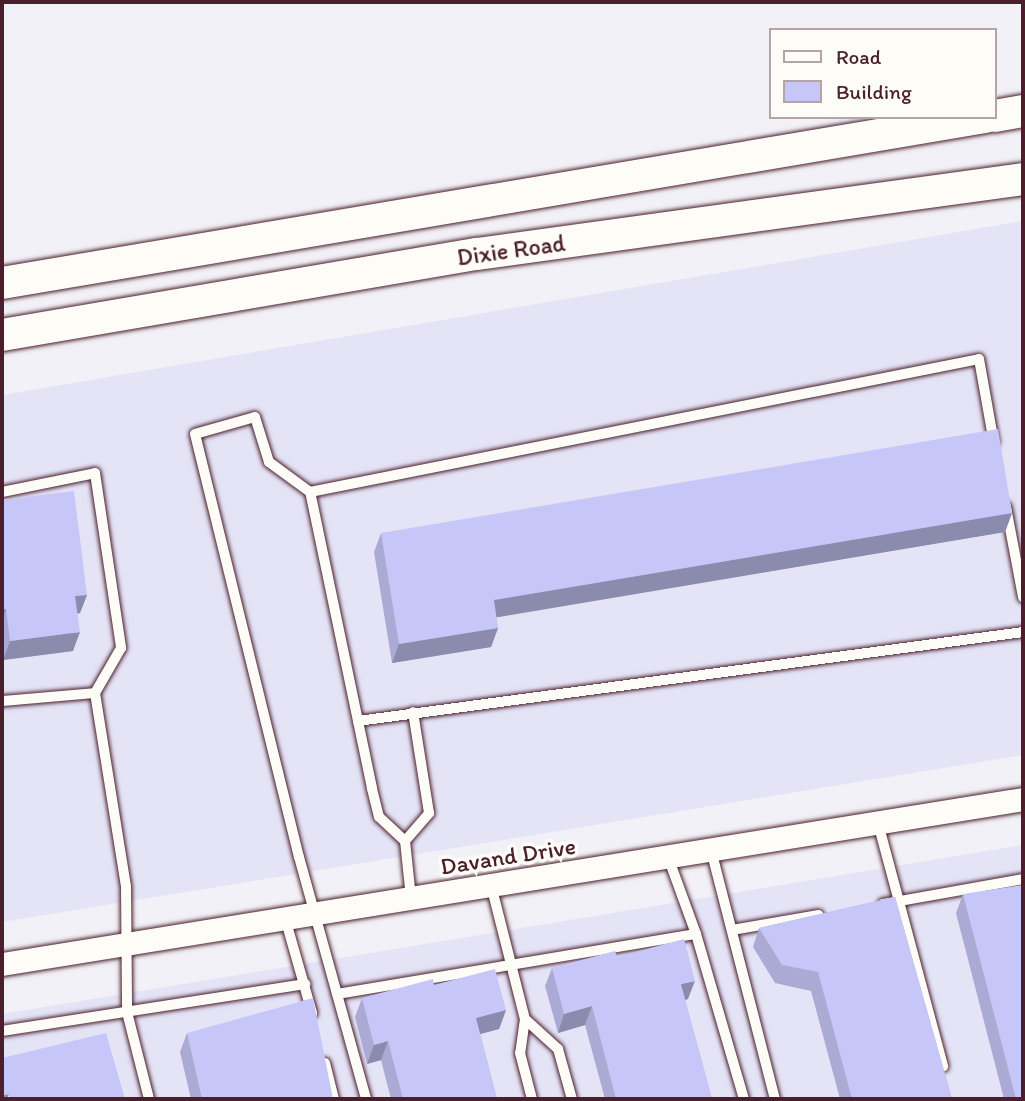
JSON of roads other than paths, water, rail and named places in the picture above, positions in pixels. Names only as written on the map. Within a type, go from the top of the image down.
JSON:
[{"type":"main road","points":[[997,116],[1023,111]]},
{"type":"main road","name":"Dixie Road","points":[[2,283],[973,119]]},
{"type":"main road","name":"Dixie Road","points":[[2,335],[477,254],[1023,179]]},
{"type":"street","name":"Davand Drive","points":[[2,964],[1023,799]]},
{"type":"lane","points":[[310,492],[979,359],[996,452]]},
{"type":"lane","points":[[366,1099],[314,914],[195,435],[255,417],[269,462],[310,492],[379,817],[405,841],[411,898]]},
{"type":"lane","points":[[2,492],[95,473],[121,648],[95,693],[126,886],[127,1012],[149,1099]]},
{"type":"lane","points":[[1003,491],[1023,597]]},
{"type":"lane","points":[[358,721],[1023,632]]},
{"type":"lane","points":[[2,701],[95,693]]},
{"type":"lane","points":[[405,841],[429,813],[412,712]]},
{"type":"lane","points":[[878,823],[944,1073]]},
{"type":"lane","points":[[711,850],[775,1099]]},
{"type":"lane","points":[[668,857],[695,934],[744,1099]]},
{"type":"lane","points":[[869,907],[1023,879]]},
{"type":"lane","points":[[491,885],[525,1019],[520,1052],[532,1099]]},
{"type":"lane","points":[[732,930],[828,914]]},
{"type":"lane","points":[[285,918],[315,1022]]},
{"type":"lane","points":[[337,994],[695,934]]},
{"type":"lane","points":[[2,1031],[305,984]]},
{"type":"lane","points":[[525,1019],[558,1049],[572,1099]]},
{"type":"lane","points":[[321,1048],[334,1099]]}]
